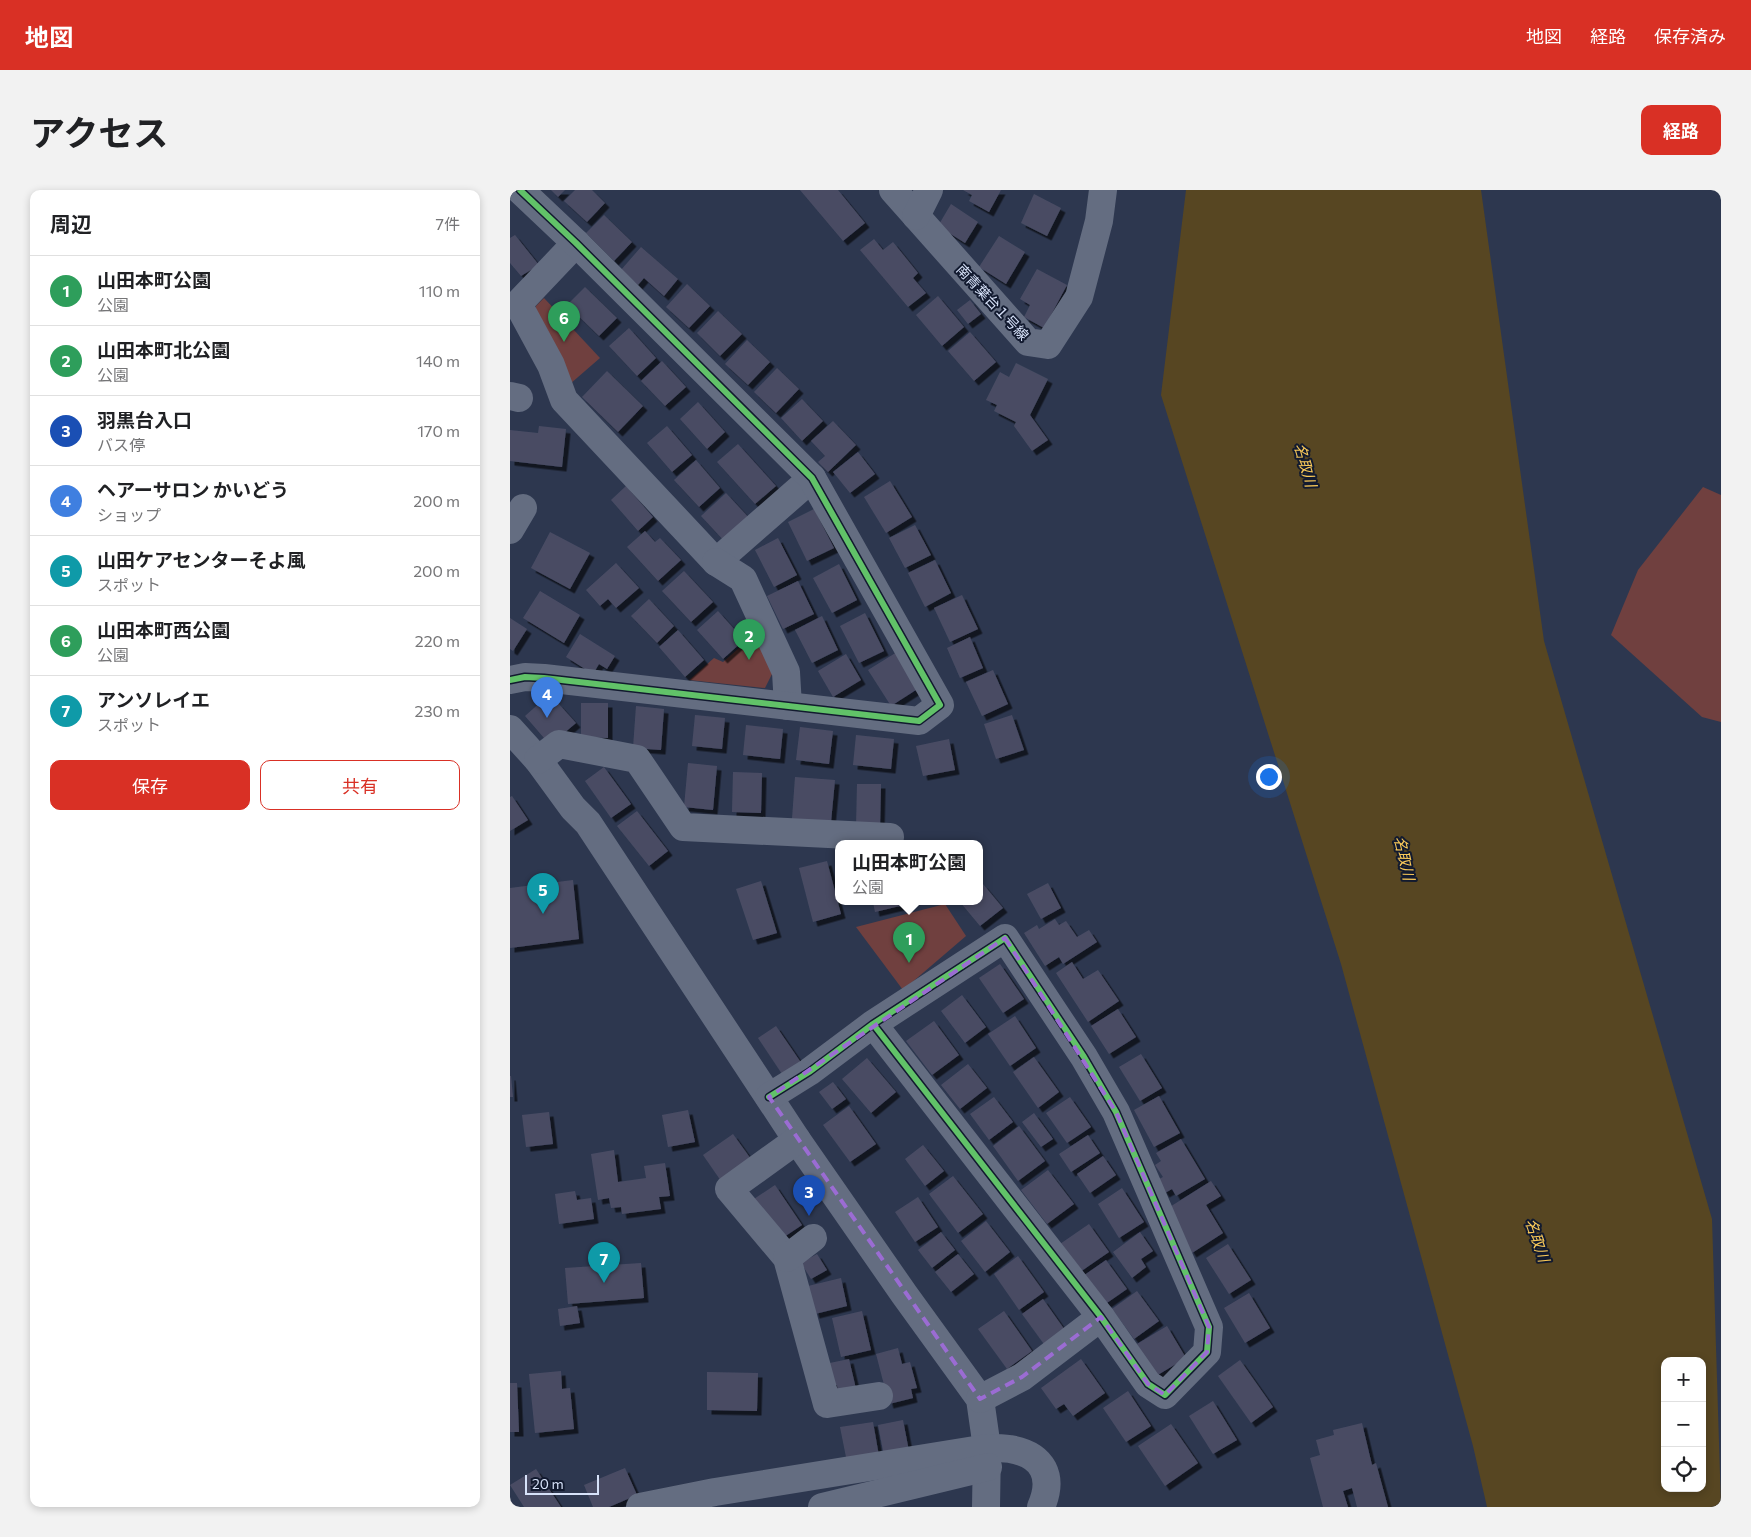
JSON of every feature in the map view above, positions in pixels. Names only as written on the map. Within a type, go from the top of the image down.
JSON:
[{"type":"street","points":[[510,680],[525,677],[544,678],[919,721],[940,705],[812,478],[576,243],[520,190]]},
{"type":"street","name":"南青葉台１号線","points":[[893,190],[1028,342],[1048,345],[1080,296],[1099,221],[1103,190]]},
{"type":"street","points":[[916,216],[929,190]]},
{"type":"street","points":[[576,243],[518,304],[551,366],[564,400],[716,562],[743,579],[786,672],[788,706]]},
{"type":"street","points":[[716,562],[812,478]]},
{"type":"street","points":[[521,749],[559,744],[637,759],[683,827],[890,837]]},
{"type":"street","points":[[521,749],[588,823],[797,1140],[980,1399],[987,1458],[986,1507]]},
{"type":"street","points":[[769,1097],[809,1072],[873,1024],[1005,938],[1084,1056],[1116,1112],[1210,1327],[1207,1352],[1165,1395],[1148,1384],[1101,1317],[873,1024]]},
{"type":"street","points":[[797,1140],[729,1189],[787,1258],[827,1404],[879,1396]]},
{"type":"street","points":[[787,1258],[813,1238]]},
{"type":"street","points":[[980,1399],[1022,1377],[1101,1317]]},
{"type":"street","points":[[822,1507],[987,1458],[1010,1449],[1025,1453],[1036,1459],[1043,1468],[1047,1479],[1047,1491],[1041,1507]]},
{"type":"street","points":[[640,1507],[715,1492],[987,1458]]},
{"type":"highlighted area","points":[[1005,938],[1116,1112],[1209,1327],[1207,1352],[1165,1395],[1148,1384],[1101,1317],[1022,1377],[980,1399],[769,1097]]},
{"type":"shaded area","points":[[544,298],[600,358],[570,384],[534,326],[536,306]]},
{"type":"shaded area","points":[[1703,487],[1721,495],[1721,722],[1702,717],[1611,635],[1638,570]]},
{"type":"shaded area","points":[[755,634],[776,666],[765,688],[689,680],[714,658],[723,662]]},
{"type":"shaded area","points":[[946,905],[966,936],[903,990],[856,927]]},
{"type":"water","name":"名取川","points":[[1186,190],[1481,190],[1544,641],[1712,1219],[1721,1507],[1487,1507],[1473,1446],[1341,964],[1161,395]]},
{"type":"building","points":[[551,190],[565,190],[558,197]]},
{"type":"building","points":[[575,190],[592,190],[605,203],[587,222],[564,201]]},
{"type":"building","points":[[800,190],[838,190],[865,223],[843,241]]},
{"type":"building","points":[[963,190],[1001,190],[989,212],[969,201],[972,195]]},
{"type":"building","points":[[1034,194],[1061,208],[1047,236],[1021,223]]},
{"type":"building","points":[[951,204],[978,222],[965,243],[938,226]]},
{"type":"building","points":[[604,215],[632,242],[614,261],[586,233]]},
{"type":"building","points":[[515,235],[539,265],[521,276],[510,263],[510,238]]},
{"type":"building","points":[[999,236],[1025,252],[1006,284],[979,267]]},
{"type":"building","points":[[874,239],[883,250],[893,242],[918,273],[913,278],[926,293],[908,307],[860,250]]},
{"type":"building","points":[[641,247],[678,279],[664,296],[644,278],[638,285],[621,270]]},
{"type":"building","points":[[1037,269],[1067,285],[1044,328],[1024,317],[1030,305],[1020,299]]},
{"type":"building","points":[[687,284],[710,306],[689,328],[666,307]]},
{"type":"building","points":[[585,287],[617,318],[599,336],[567,305]]},
{"type":"building","points":[[938,296],[964,327],[942,346],[916,315]]},
{"type":"building","points":[[970,300],[981,314],[968,324],[957,310]]},
{"type":"building","points":[[718,311],[742,334],[720,356],[697,333]]},
{"type":"building","points":[[629,328],[656,358],[637,376],[609,346]]},
{"type":"building","points":[[970,332],[996,362],[974,381],[948,351]]},
{"type":"building","points":[[747,340],[770,362],[748,385],[725,364]]},
{"type":"building","points":[[662,361],[686,387],[665,406],[641,381]]},
{"type":"building","points":[[1016,363],[1048,379],[1030,415],[1048,440],[1032,451],[1014,426],[1016,422],[994,411],[997,405],[986,400],[1000,372],[1009,377]]},
{"type":"building","points":[[777,368],[799,389],[776,413],[754,392]]},
{"type":"building","points":[[607,371],[643,406],[618,432],[582,397]]},
{"type":"building","points":[[802,399],[823,421],[802,441],[781,418]]},
{"type":"building","points":[[698,402],[725,432],[707,449],[680,419]]},
{"type":"building","points":[[833,421],[856,445],[828,472],[818,462],[825,456],[811,441]]},
{"type":"building","points":[[539,426],[566,429],[562,467],[510,461],[510,430],[538,433]]},
{"type":"building","points":[[667,426],[692,455],[672,472],[647,443]]},
{"type":"building","points":[[738,444],[776,486],[755,504],[717,462]]},
{"type":"building","points":[[858,452],[875,474],[850,493],[833,472]]},
{"type":"building","points":[[696,460],[720,488],[699,507],[674,480]]},
{"type":"building","points":[[890,481],[912,517],[886,533],[864,497]]},
{"type":"building","points":[[626,486],[653,517],[638,531],[611,500]]},
{"type":"building","points":[[726,493],[751,520],[726,543],[701,516]]},
{"type":"building","points":[[814,509],[834,548],[807,561],[788,522]]},
{"type":"building","points":[[915,525],[931,555],[905,568],[889,538]]},
{"type":"building","points":[[645,531],[655,542],[660,538],[681,560],[658,581],[627,547]]},
{"type":"building","points":[[550,532],[590,553],[570,589],[531,568]]},
{"type":"building","points":[[778,538],[797,575],[774,587],[755,550]]},
{"type":"building","points":[[935,560],[951,593],[925,607],[908,573]]},
{"type":"building","points":[[616,563],[639,588],[616,608],[608,599],[600,606],[586,590]]},
{"type":"building","points":[[839,564],[857,600],[832,613],[813,578]]},
{"type":"building","points":[[684,571],[713,602],[691,622],[662,591]]},
{"type":"building","points":[[798,581],[814,614],[783,629],[767,596]]},
{"type":"building","points":[[540,591],[580,615],[564,643],[523,618]]},
{"type":"building","points":[[962,595],[978,629],[950,642],[934,608]]},
{"type":"building","points":[[649,599],[674,626],[657,643],[631,616]]},
{"type":"building","points":[[718,611],[744,640],[723,659],[697,630]]},
{"type":"building","points":[[865,613],[884,651],[859,663],[840,626]]},
{"type":"building","points":[[822,616],[838,650],[812,663],[795,630]]},
{"type":"building","points":[[510,618],[527,629],[513,651],[510,649]]},
{"type":"building","points":[[678,630],[704,660],[685,677],[659,647]]},
{"type":"building","points":[[580,634],[615,656],[607,669],[599,664],[593,674],[566,657]]},
{"type":"building","points":[[970,637],[983,668],[960,678],[947,648]]},
{"type":"building","points":[[897,652],[919,688],[891,706],[868,670]]},
{"type":"building","points":[[846,654],[861,680],[833,697],[818,671]]},
{"type":"building","points":[[993,670],[1008,704],[982,716],[966,682]]},
{"type":"building","points":[[543,700],[551,709],[558,703],[576,723],[550,745],[525,716]]},
{"type":"building","points":[[581,703],[608,703],[608,738],[581,737]]},
{"type":"building","points":[[636,706],[664,709],[661,750],[633,748]]},
{"type":"building","points":[[695,715],[725,718],[722,749],[692,746]]},
{"type":"building","points":[[1012,715],[1024,750],[996,759],[984,724]]},
{"type":"building","points":[[746,725],[783,729],[780,759],[743,755]]},
{"type":"building","points":[[800,727],[833,731],[829,764],[796,760]]},
{"type":"building","points":[[856,735],[894,739],[891,769],[853,765]]},
{"type":"building","points":[[949,739],[955,770],[923,776],[916,746]]},
{"type":"building","points":[[688,763],[717,766],[713,810],[684,807]]},
{"type":"building","points":[[604,767],[631,804],[611,818],[585,781]]},
{"type":"building","points":[[733,772],[762,773],[761,813],[732,812]]},
{"type":"building","points":[[795,777],[835,780],[831,822],[792,819]]},
{"type":"building","points":[[857,784],[881,784],[880,828],[856,828]]},
{"type":"building","points":[[512,796],[528,820],[510,831],[510,797]]},
{"type":"building","points":[[637,811],[668,851],[649,866],[617,826]]},
{"type":"building","points":[[827,861],[835,891],[835,905],[839,905],[841,914],[813,922],[799,868]]},
{"type":"building","points":[[573,880],[579,939],[510,948],[510,888]]},
{"type":"building","points":[[761,881],[777,933],[753,940],[736,889]]},
{"type":"building","points":[[1048,883],[1061,908],[1041,919],[1027,894]]},
{"type":"building","points":[[983,884],[1003,908],[980,926],[962,905],[983,905]]},
{"type":"building","points":[[874,905],[904,905],[875,912]]},
{"type":"building","points":[[1055,919],[1059,925],[1066,921],[1077,937],[1089,930],[1097,942],[1063,964],[1059,957],[1045,966],[1024,933],[1037,925],[1039,929]]},
{"type":"building","points":[[1072,962],[1083,979],[1098,970],[1119,1001],[1088,1022],[1056,973]]},
{"type":"building","points":[[1000,964],[1024,999],[1003,1013],[979,978]]},
{"type":"building","points":[[962,995],[986,1027],[965,1043],[941,1011]]},
{"type":"building","points":[[1118,1009],[1136,1037],[1109,1054],[1091,1026]]},
{"type":"building","points":[[1015,1016],[1036,1048],[1010,1066],[988,1034]]},
{"type":"building","points":[[934,1021],[959,1055],[932,1075],[906,1041]]},
{"type":"building","points":[[776,1026],[802,1064],[784,1077],[758,1038]]},
{"type":"building","points":[[1141,1054],[1162,1088],[1140,1101],[1119,1067]]},
{"type":"building","points":[[1034,1057],[1059,1092],[1038,1108],[1013,1072]]},
{"type":"building","points":[[867,1058],[896,1092],[871,1113],[842,1079]]},
{"type":"building","points":[[968,1064],[987,1088],[960,1109],[941,1085]]},
{"type":"building","points":[[511,1076],[513,1097],[510,1097]]},
{"type":"building","points":[[833,1082],[846,1099],[832,1109],[819,1092]]},
{"type":"building","points":[[1159,1096],[1180,1133],[1154,1147],[1134,1110]]},
{"type":"building","points":[[994,1097],[1013,1122],[989,1140],[970,1114]]},
{"type":"building","points":[[1070,1097],[1091,1127],[1067,1143],[1046,1113]]},
{"type":"building","points":[[849,1106],[876,1144],[850,1162],[823,1125]]},
{"type":"building","points":[[688,1110],[695,1142],[668,1147],[662,1115]]},
{"type":"building","points":[[549,1112],[553,1144],[526,1147],[522,1115]]},
{"type":"building","points":[[1034,1113],[1053,1139],[1041,1147],[1022,1122]]},
{"type":"building","points":[[1019,1126],[1045,1161],[1018,1181],[993,1146]]},
{"type":"building","points":[[733,1134],[751,1159],[721,1181],[703,1155]]},
{"type":"building","points":[[1088,1135],[1100,1153],[1071,1172],[1059,1154]]},
{"type":"building","points":[[1181,1139],[1205,1179],[1176,1196],[1172,1189],[1165,1193],[1157,1180],[1163,1177],[1155,1165],[1161,1161],[1156,1153]]},
{"type":"building","points":[[923,1145],[944,1171],[925,1186],[905,1159]]},
{"type":"building","points":[[614,1150],[618,1182],[646,1178],[644,1166],[665,1163],[670,1196],[659,1197],[661,1209],[622,1214],[621,1207],[611,1208],[609,1198],[598,1200],[591,1154]]},
{"type":"building","points":[[1103,1156],[1116,1175],[1090,1193],[1077,1174]]},
{"type":"building","points":[[1048,1170],[1074,1204],[1047,1224],[1021,1190]]},
{"type":"building","points":[[953,1176],[983,1214],[958,1233],[929,1194]]},
{"type":"building","points":[[1211,1181],[1221,1196],[1206,1205],[1223,1233],[1192,1253],[1165,1210]]},
{"type":"building","points":[[775,1185],[802,1225],[781,1239],[754,1199]]},
{"type":"building","points":[[1122,1188],[1144,1222],[1119,1238],[1098,1204]]},
{"type":"building","points":[[575,1191],[577,1200],[591,1198],[594,1219],[559,1224],[555,1194]]},
{"type":"building","points":[[918,1197],[938,1227],[915,1242],[895,1212]]},
{"type":"building","points":[[986,1221],[1010,1252],[985,1272],[961,1241]]},
{"type":"building","points":[[1089,1224],[1109,1252],[1080,1272],[1060,1244]]},
{"type":"building","points":[[941,1232],[955,1250],[932,1268],[918,1250]]},
{"type":"building","points":[[1140,1232],[1153,1251],[1141,1259],[1146,1267],[1132,1278],[1113,1252]]},
{"type":"building","points":[[1228,1244],[1251,1280],[1229,1294],[1206,1258]]},
{"type":"building","points":[[817,1254],[827,1270],[811,1279],[801,1263]]},
{"type":"building","points":[[958,1254],[974,1274],[951,1292],[935,1272]]},
{"type":"building","points":[[1018,1256],[1044,1292],[1019,1310],[994,1274]]},
{"type":"building","points":[[1106,1260],[1127,1289],[1104,1305],[1083,1276]]},
{"type":"building","points":[[641,1263],[644,1298],[568,1304],[565,1268]]},
{"type":"building","points":[[841,1278],[847,1306],[815,1314],[808,1286]]},
{"type":"building","points":[[1137,1291],[1159,1321],[1134,1339],[1112,1309]]},
{"type":"building","points":[[1249,1293],[1270,1328],[1245,1343],[1224,1308]]},
{"type":"building","points":[[1043,1299],[1067,1333],[1046,1347],[1022,1314]]},
{"type":"building","points":[[577,1306],[580,1323],[560,1326],[558,1309]]},
{"type":"building","points":[[862,1311],[871,1350],[841,1357],[832,1318]]},
{"type":"building","points":[[1004,1311],[1032,1351],[1007,1369],[978,1329]]},
{"type":"building","points":[[1167,1326],[1186,1358],[1156,1376],[1137,1344]]},
{"type":"building","points":[[898,1348],[902,1364],[910,1362],[917,1388],[911,1389],[913,1398],[889,1404],[876,1354]]},
{"type":"building","points":[[849,1359],[857,1393],[839,1397],[837,1385],[830,1386],[825,1364]]},
{"type":"building","points":[[1081,1359],[1105,1393],[1073,1416],[1064,1404],[1056,1409],[1041,1388]]},
{"type":"building","points":[[1240,1360],[1273,1407],[1251,1423],[1218,1376]]},
{"type":"building","points":[[561,1371],[562,1389],[570,1388],[574,1429],[535,1433],[529,1374]]},
{"type":"building","points":[[707,1372],[758,1373],[757,1411],[707,1410]]},
{"type":"building","points":[[510,1383],[517,1383],[519,1432],[510,1432]]},
{"type":"building","points":[[1128,1391],[1151,1426],[1126,1442],[1103,1408]]},
{"type":"building","points":[[1213,1401],[1237,1440],[1213,1454],[1189,1416]]},
{"type":"building","points":[[903,1420],[909,1451],[884,1456],[878,1425]]},
{"type":"building","points":[[873,1422],[879,1456],[847,1462],[840,1427]]},
{"type":"building","points":[[1362,1423],[1372,1465],[1376,1463],[1388,1507],[1357,1507],[1352,1488],[1343,1491],[1348,1507],[1323,1507],[1310,1458],[1320,1455],[1316,1440],[1334,1435],[1333,1430]]},
{"type":"building","points":[[1171,1424],[1198,1463],[1165,1486],[1138,1446]]},
{"type":"building","points":[[625,1468],[637,1495],[609,1507],[593,1507],[584,1485]]},
{"type":"building","points":[[536,1469],[561,1507],[524,1507],[510,1485]]},
{"type":"cycle path","points":[[510,680],[525,677],[544,678],[919,721],[940,705],[812,478],[576,243],[520,190]]},
{"type":"cycle path","points":[[769,1097],[809,1072],[873,1024],[1005,938],[1084,1057],[1116,1112],[1209,1327],[1207,1352],[1165,1395],[1148,1384],[1101,1317],[873,1024]]},
{"type":"place","name":"山田本町西公園","points":[[564,342]]},
{"type":"place","name":"山田本町北公園","points":[[749,660]]},
{"type":"place","name":"ヘアーサロン かいどう","points":[[547,718]]},
{"type":"place","name":"山田ケアセンターそよ風","points":[[543,914]]},
{"type":"place","name":"山田本町公園","points":[[909,963]]},
{"type":"place","name":"羽黒台入口","points":[[809,1216]]},
{"type":"place","name":"アンソレイエ","points":[[604,1283]]}]
